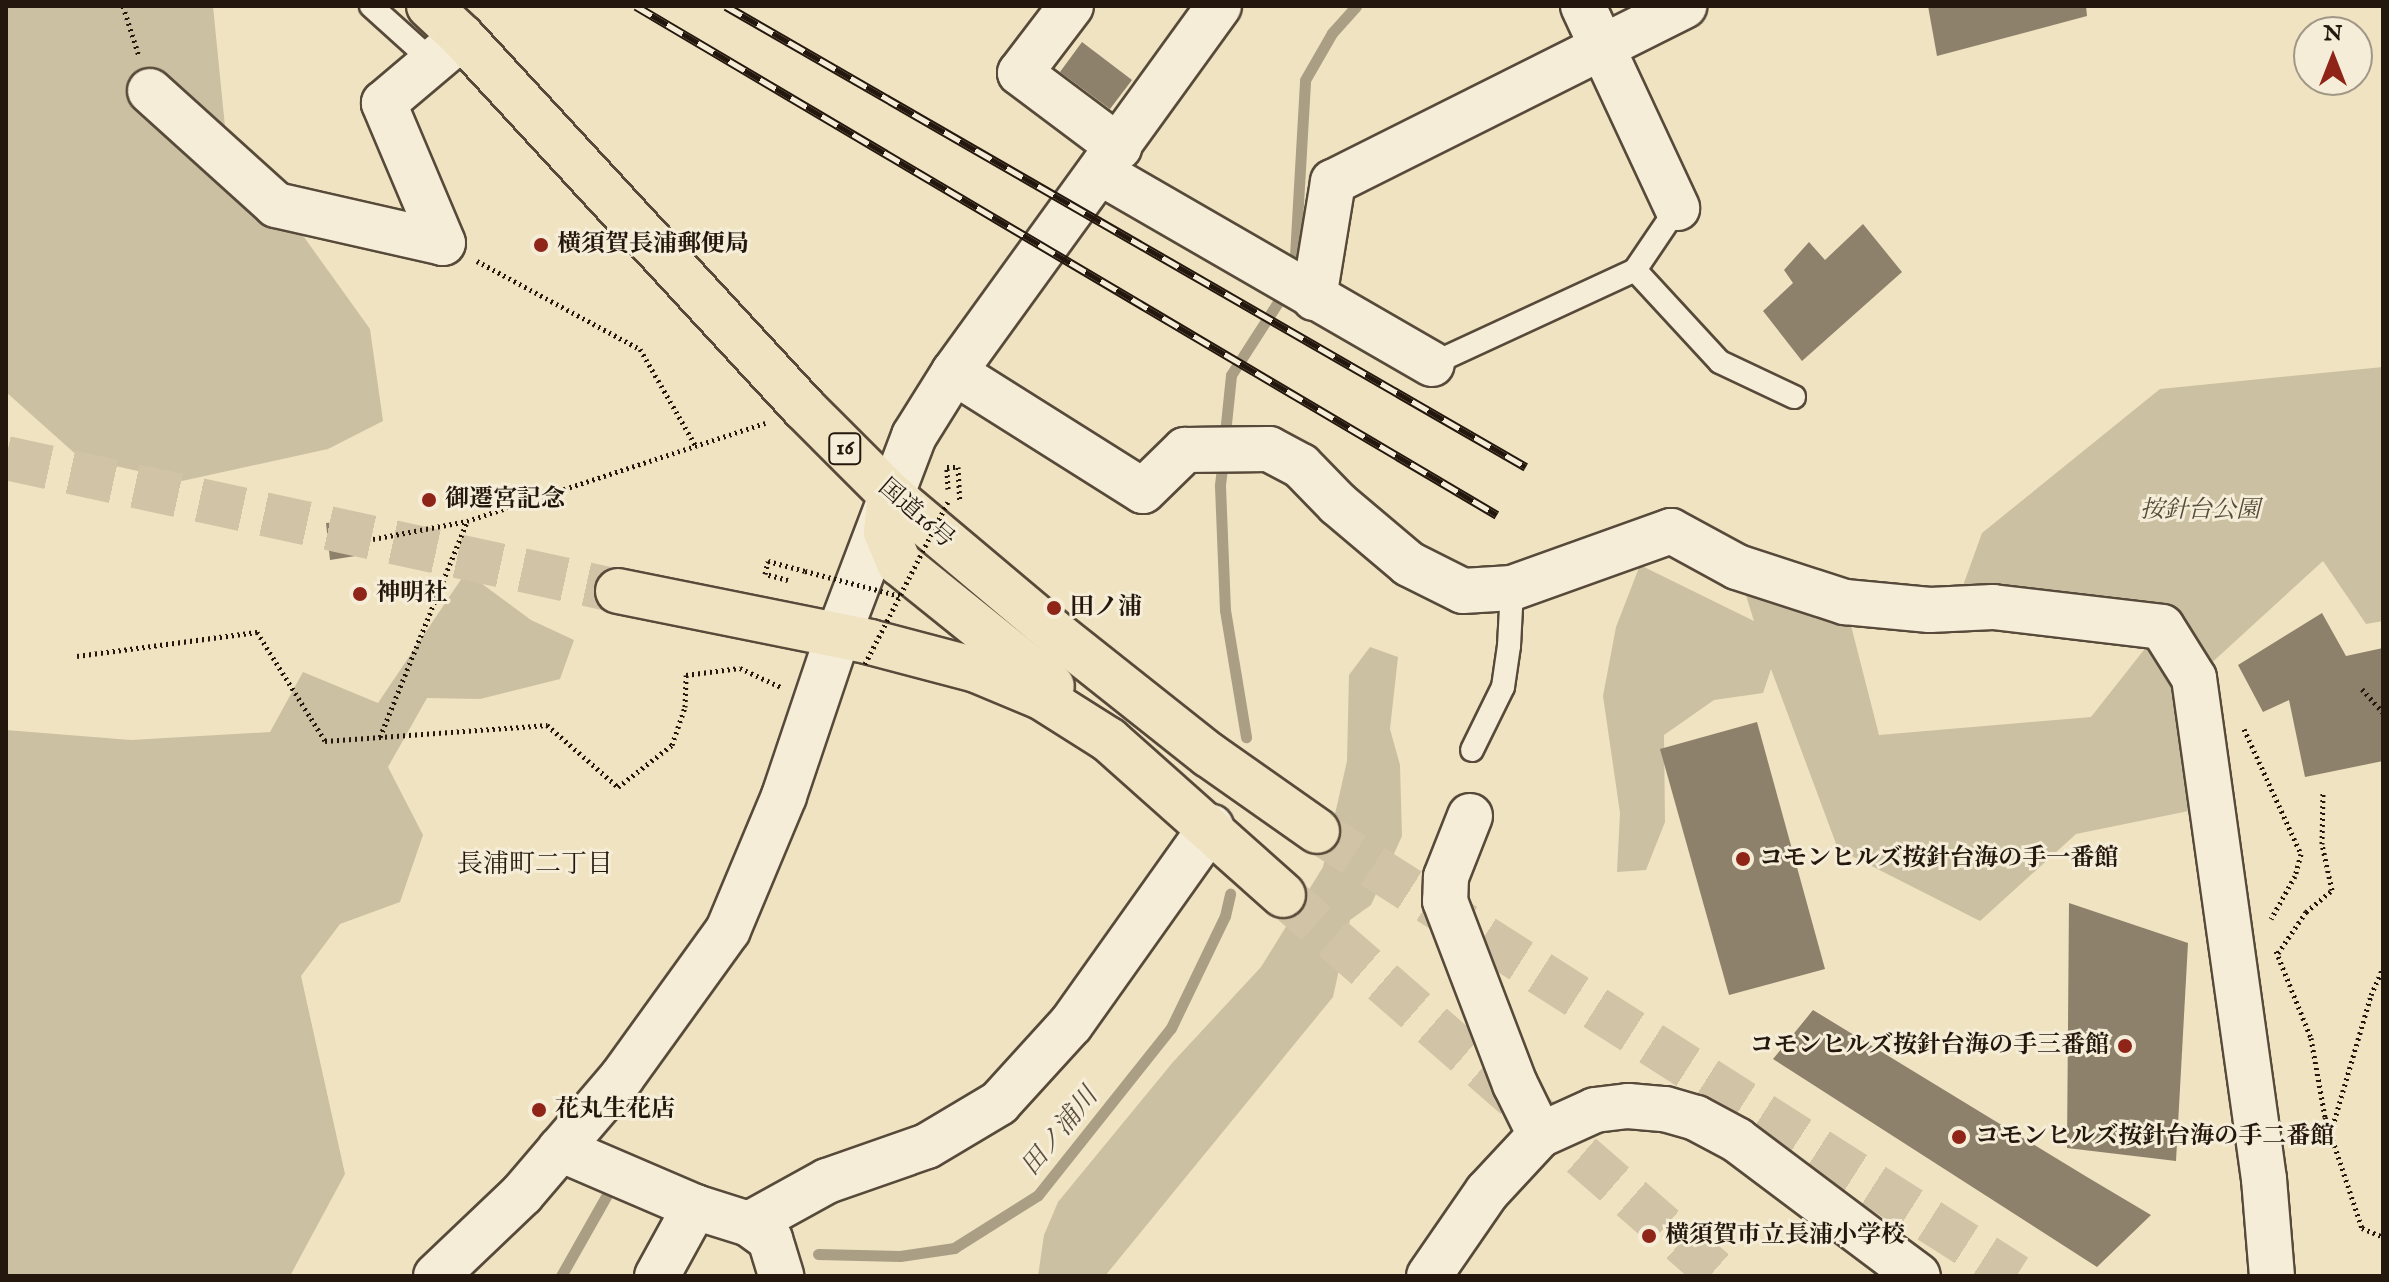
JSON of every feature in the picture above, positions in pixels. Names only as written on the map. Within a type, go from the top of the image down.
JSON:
[{"type":"highway","name":"国道16号","points":[[429,6],[447,49],[890,494],[1072,647],[1209,755],[1317,831]]},
{"type":"highway","points":[[890,494],[886,532],[899,563],[1079,708],[1109,740],[1211,827],[1283,895]]},
{"type":"highway","points":[[618,591],[852,650],[976,670],[1041,697],[1109,740]]},
{"type":"street","points":[[1071,6],[1020,73],[1110,160],[1314,298],[1432,364]]},
{"type":"street","points":[[436,1276],[522,1194],[622,1077],[728,930],[779,810],[815,702],[852,650],[890,494],[914,436],[954,372],[1219,6]]},
{"type":"street","points":[[1583,6],[1677,208]]},
{"type":"street","points":[[1314,298],[1333,182],[1684,6]]},
{"type":"street","points":[[443,243],[384,103],[447,49]]},
{"type":"street","points":[[150,91],[276,205],[443,243]]},
{"type":"street","points":[[954,372],[1143,491],[1185,450],[1269,449],[1301,466],[1338,504],[1409,564],[1463,591],[1512,588],[1671,531],[1737,567],[1845,602],[1930,610],[1993,607],[2162,627],[2196,685],[2264,1179],[2272,1276]]},
{"type":"street","points":[[1470,816],[1446,877],[1445,901],[1515,1084],[1540,1135]]},
{"type":"street","points":[[749,1224],[827,1181],[927,1146],[999,1103],[1071,1024],[1211,827]]},
{"type":"street","points":[[1429,1276],[1487,1192],[1540,1135],[1595,1110],[1628,1106],[1665,1109],[1696,1118],[1737,1140],[1918,1276]]},
{"type":"street","points":[[560,1149],[695,1207],[749,1224],[770,1239],[781,1276]]},
{"type":"street","points":[[657,1276],[695,1207]]},
{"type":"lane","points":[[371,6],[447,49]]},
{"type":"lane","points":[[1432,364],[1635,270],[1677,208]]},
{"type":"lane","points":[[1635,270],[1720,362],[1794,397]]},
{"type":"lane","points":[[1472,750],[1503,687],[1512,588]]},
{"type":"path","points":[[123,6],[150,91]]},
{"type":"path","points":[[443,243],[640,349],[697,448]]},
{"type":"path","points":[[373,539],[467,521],[697,448],[804,408]]},
{"type":"path","points":[[852,650],[900,596],[948,502],[947,467],[958,467],[960,509]]},
{"type":"path","points":[[380,737],[467,521]]},
{"type":"path","points":[[800,584],[765,574],[768,561],[900,596]]},
{"type":"path","points":[[77,656],[257,632],[325,741],[547,725],[618,787],[672,745],[685,707],[686,675],[740,668],[815,702]]},
{"type":"path","points":[[2196,685],[2240,721],[2301,854],[2295,876],[2271,913],[2271,925]]},
{"type":"path","points":[[2362,689],[2383,712]]},
{"type":"path","points":[[2277,954],[2306,912],[2332,890],[2322,844],[2323,791]]},
{"type":"path","points":[[2273,946],[2311,1038],[2331,1133],[2362,1228],[2383,1237]]},
{"type":"path","points":[[2331,1133],[2371,995],[2383,968]]},
{"type":"green space","points":[[6,6],[213,6],[225,127],[370,329],[383,421],[328,449],[182,481],[80,458],[6,392]]},
{"type":"green space","name":"按針台公園","points":[[2383,367],[2383,621],[2366,624],[2323,561],[2195,678],[2213,806],[2076,834],[1980,921],[1838,849],[1771,669],[1763,693],[1714,700],[1664,735],[1665,822],[1646,870],[1617,872],[1620,813],[1603,696],[1616,627],[1640,565],[1754,621],[1737,567],[1845,602],[1879,735],[2091,717],[2162,627],[1960,594],[1982,533],[2160,389]]},
{"type":"green space","points":[[466,572],[531,620],[574,640],[560,679],[480,699],[427,698],[388,767],[423,835],[400,902],[340,924],[301,976],[345,1174],[290,1276],[6,1276],[6,730],[131,740],[270,732],[303,672],[378,703]]},
{"type":"green space","points":[[1370,647],[1398,657],[1390,729],[1400,765],[1402,836],[1371,905],[1350,920],[1333,997],[1105,1276],[1038,1276],[1044,1235],[1058,1202],[1173,1062],[1261,967],[1323,867],[1347,761],[1349,675]]},
{"type":"building","points":[[1928,6],[2086,6],[2087,16],[1937,56]]},
{"type":"building","points":[[1082,42],[1132,80],[1110,109],[1060,72]]},
{"type":"building","points":[[1863,224],[1902,272],[1802,361],[1763,311],[1793,283],[1784,270],[1809,242],[1825,260]]},
{"type":"building","points":[[358,520],[362,555],[330,560],[326,523]]},
{"type":"building","points":[[2322,613],[2346,656],[2383,648],[2383,761],[2305,777],[2289,700],[2263,712],[2238,665]]},
{"type":"building","name":"コモンヒルズ按針台海の手一番館","points":[[1757,722],[1825,969],[1729,995],[1660,749]]},
{"type":"building","name":"コモンヒルズ按針台海の手三番館","points":[[2069,903],[2188,943],[2176,1161],[2067,1148]]},
{"type":"building","name":"コモンヒルズ按針台海の手二番館","points":[[1813,1010],[2151,1215],[2097,1267],[1773,1059]]},
{"type":"waterway","points":[[1294,273],[1305,80],[1332,33],[1356,6]]},
{"type":"waterway","points":[[1224,443],[1231,375],[1287,288]]},
{"type":"waterway","points":[[1223,460],[1220,486],[1225,610],[1246,737]]},
{"type":"waterway","name":"田ノ浦川","points":[[818,1254],[900,1256],[954,1248],[1038,1195],[1171,1028],[1225,916],[1230,894]]},
{"type":"waterway","name":"田ノ浦川","points":[[561,1276],[613,1184]]},
{"type":"tunnel","points":[[6,458],[618,591]]},
{"type":"tunnel","points":[[1317,831],[2016,1276]]},
{"type":"tunnel","points":[[1283,895],[1720,1276]]},
{"type":"railway","points":[[636,6],[1497,515]]},
{"type":"railway","points":[[726,6],[1526,467]]},
{"type":"place","name":"横須賀長浦郵便局","points":[[541,245]]},
{"type":"place","name":"御遷宮記念","points":[[429,500]]},
{"type":"place","name":"神明社","points":[[360,594]]},
{"type":"place","name":"田ノ浦","points":[[1054,608]]},
{"type":"place","name":"コモンヒルズ按針台海の手一番館","points":[[1743,859]]},
{"type":"place","name":"コモンヒルズ按針台海の手三番館","points":[[2125,1046]]},
{"type":"place","name":"花丸生花店","points":[[539,1110]]},
{"type":"place","name":"コモンヒルズ按針台海の手二番館","points":[[1959,1137]]},
{"type":"place","name":"横須賀市立長浦小学校","points":[[1649,1236]]},
{"type":"district","name":"長浦町二丁目","points":[[535,865]]}]
